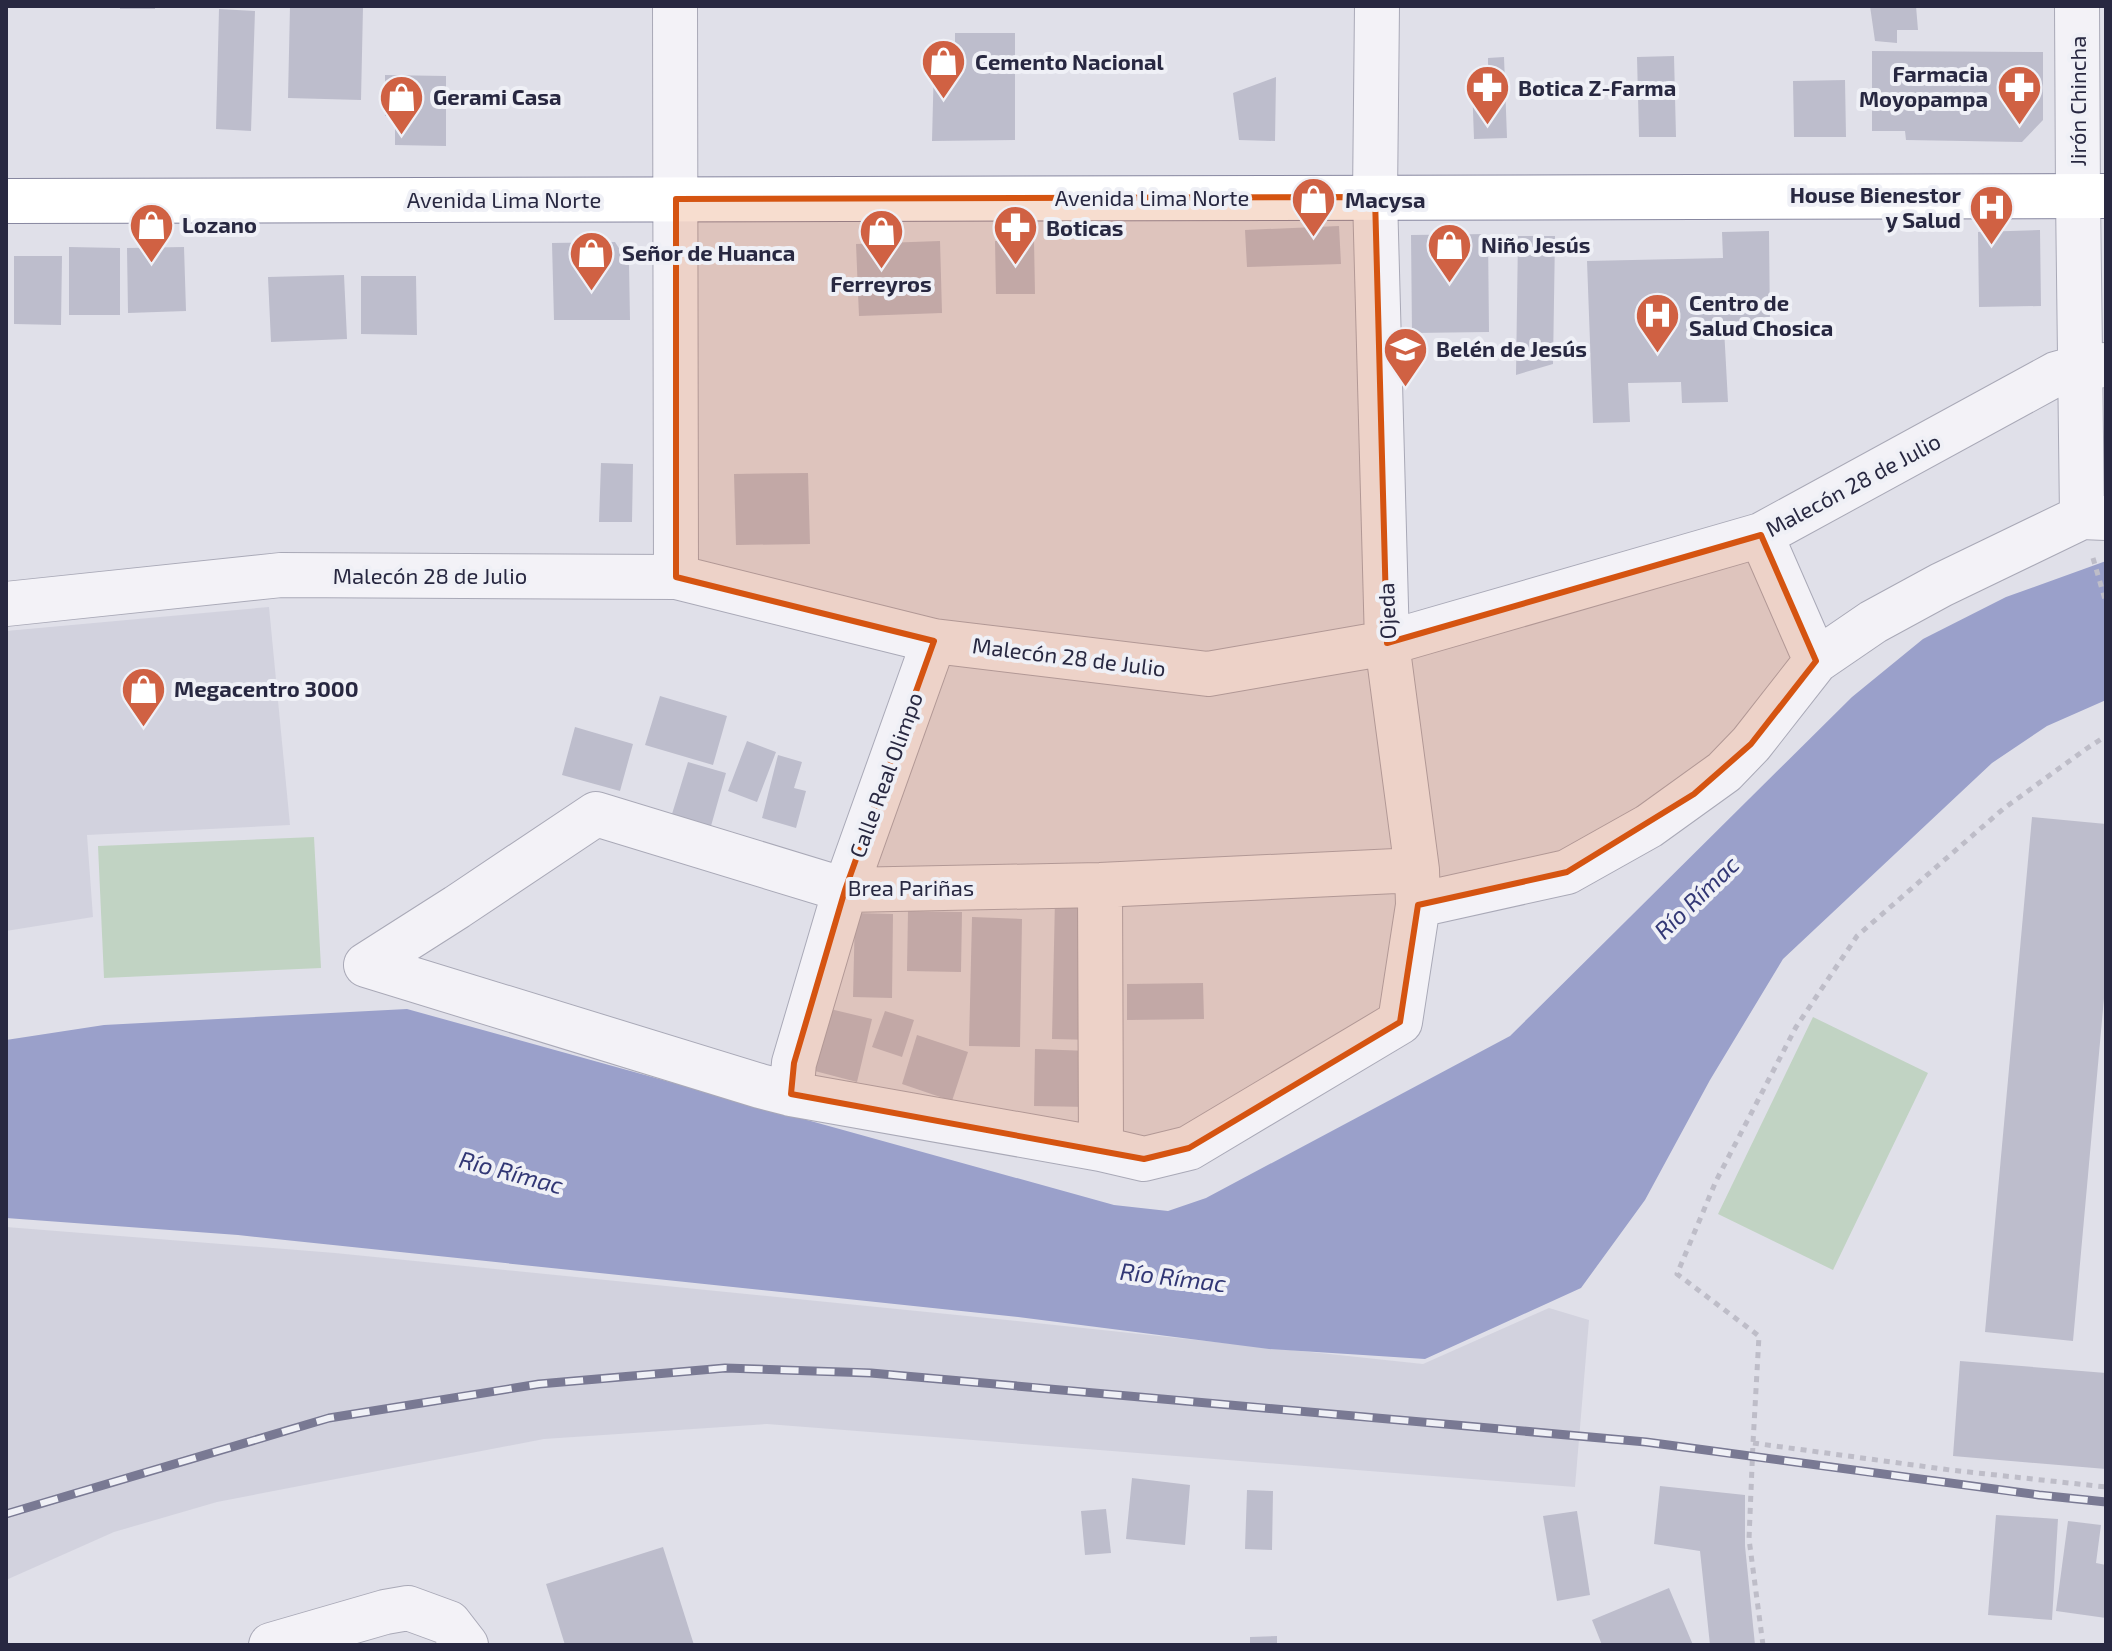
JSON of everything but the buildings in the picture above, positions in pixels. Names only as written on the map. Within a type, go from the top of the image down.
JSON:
[{"type":"highway","name":"Avenida Lima Norte","points":[[6,201],[2092,196]]},
{"type":"street","points":[[675,6],[676,577]]},
{"type":"street","name":"Ojeda","points":[[1101,1149],[1144,1159],[1189,1148],[1400,1022],[1418,888],[1387,643],[1375,197],[1377,6]]},
{"type":"street","name":"Jirón Chincha","points":[[2077,6],[2092,196],[2092,527]]},
{"type":"street","name":"Malecón 28 de Julio","points":[[6,604],[281,575],[676,577],[934,641],[1208,674],[1387,643],[1761,535],[2056,374],[2093,366]]},
{"type":"street","name":"Brea Pariñas","points":[[791,1094],[366,965],[596,814],[845,890],[1100,885],[1418,888],[1567,872],[1649,826],[1724,772],[1751,744],[1816,661],[1873,622],[1913,600],[2092,527]]},
{"type":"street","points":[[1761,535],[1816,661]]},
{"type":"street","name":"Calle Real Olimpo","points":[[791,1094],[794,1063],[845,890],[934,641]]},
{"type":"street","points":[[791,1094],[1101,1149],[1100,885]]},
{"type":"street","points":[[271,1645],[408,1608],[449,1623],[466,1645]]},
{"type":"path","points":[[2092,527],[2106,603]]},
{"type":"path","points":[[1763,1645],[1749,1539],[1759,1336],[1677,1274],[1716,1181],[1796,1027],[1857,936],[2003,809],[2106,736]]},
{"type":"path","points":[[1753,1443],[1950,1470],[2106,1487]]},
{"type":"highlighted area","points":[[1375,197],[1387,643],[1761,535],[1816,661],[1751,744],[1694,794],[1567,872],[1418,905],[1400,1022],[1189,1148],[1144,1159],[791,1094],[794,1063],[845,890],[934,641],[676,577],[676,199]]},
{"type":"shaded area","name":"Megacentro 3000","points":[[269,607],[290,825],[87,835],[93,917],[6,931],[6,631]]},
{"type":"shaded area","points":[[6,1227],[335,1253],[1423,1364],[1549,1308],[1589,1320],[1575,1487],[767,1424],[544,1439],[217,1502],[114,1532],[6,1580]]},
{"type":"green space","points":[[314,837],[321,968],[104,978],[98,846]]},
{"type":"green space","points":[[1813,1017],[1928,1073],[1833,1270],[1718,1214]]},
{"type":"water","name":"Río Rímac","points":[[2106,561],[2106,700],[2047,726],[1992,763],[1783,959],[1710,1080],[1645,1200],[1581,1288],[1425,1359],[1269,1349],[1018,1317],[238,1235],[6,1218],[6,1040],[104,1025],[407,1009],[1114,1205],[1168,1211],[1206,1198],[1510,1036],[1852,697],[1923,639],[2006,597]]},
{"type":"railway","points":[[6,1514],[329,1418],[539,1384],[725,1368],[871,1373],[1646,1442],[2106,1502]]},
{"type":"place","name":"Cemento Nacional","points":[[944,101]]},
{"type":"place","name":"Farmacia Moyopampa","points":[[2019,126]]},
{"type":"place","name":"Botica Z-Farma","points":[[1487,127]]},
{"type":"place","name":"Gerami Casa","points":[[402,136]]},
{"type":"place","name":"Macysa","points":[[1314,239]]},
{"type":"place","name":"House Bienestor y Salud","points":[[1992,247]]},
{"type":"place","name":"Lozano","points":[[151,264]]},
{"type":"place","name":"Boticas","points":[[1015,267]]},
{"type":"place","name":"Ferreyros","points":[[881,270]]},
{"type":"place","name":"Niño Jesús","points":[[1450,284]]},
{"type":"place","name":"Señor de Huanca","points":[[591,292]]},
{"type":"place","name":"Centro de Salud Chosica","points":[[1658,355]]},
{"type":"place","name":"Belén de Jesús","points":[[1405,388]]},
{"type":"place","name":"Megacentro 3000","points":[[143,728]]}]
